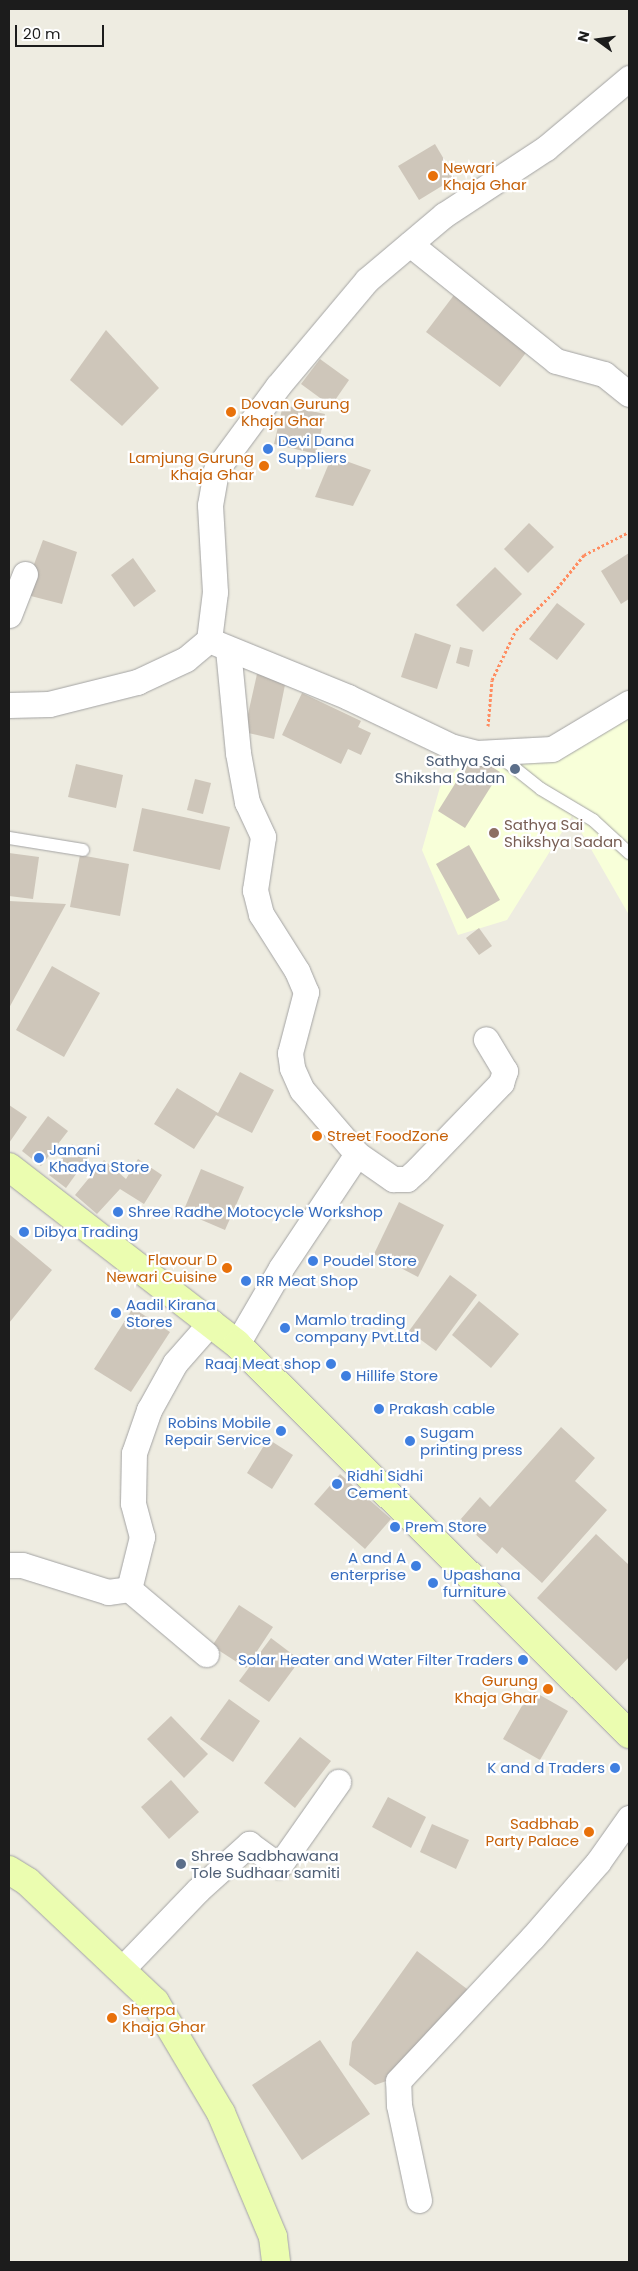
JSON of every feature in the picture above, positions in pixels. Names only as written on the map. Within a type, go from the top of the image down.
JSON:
[{"type":"main road","points":[[9,1167],[237,1344],[629,1734]]},
{"type":"main road","points":[[9,1870],[28,1882],[155,2002],[221,2114],[273,2237],[276,2262]]},
{"type":"street","points":[[486,1039],[505,1071],[501,1083],[407,1179],[393,1179],[357,1154],[302,1090],[292,1068],[290,1053],[306,992],[297,971],[261,914],[255,890],[263,837],[247,802],[218,644],[210,505],[216,470],[278,386],[368,280],[444,215],[546,148],[629,78]]},
{"type":"street","points":[[410,244],[556,361],[604,374],[629,394]]},
{"type":"street","points":[[9,615],[25,574]]},
{"type":"street","points":[[9,704],[49,704],[137,682],[218,644],[348,697],[453,747],[491,754],[552,749],[629,703]]},
{"type":"street","points":[[237,1344],[281,1268],[357,1154]]},
{"type":"street","points":[[129,1589],[142,1537],[133,1503],[134,1453],[149,1410],[174,1363],[211,1322]]},
{"type":"street","points":[[9,1565],[22,1565],[108,1592],[129,1589],[206,1654]]},
{"type":"street","points":[[121,1970],[198,1890],[249,1844],[279,1866],[338,1782]]},
{"type":"street","points":[[419,2200],[399,2104],[398,2081],[532,1938],[598,1862],[629,1818]]},
{"type":"lane","points":[[491,754],[593,820],[629,853]]},
{"type":"lane","points":[[9,838],[83,850]]},
{"type":"path","points":[[491,754],[492,680],[516,630],[554,592],[584,555],[629,532]]},
{"type":"shaded area","name":"Sathya Sai Shikshya Sadan","points":[[629,718],[629,915],[572,816],[507,920],[458,935],[422,850],[440,787],[468,757],[556,757]]},
{"type":"building","points":[[435,144],[455,178],[419,200],[398,166]]},
{"type":"building","points":[[454,295],[528,350],[500,387],[426,332]]},
{"type":"building","points":[[106,330],[159,388],[122,426],[70,380]]},
{"type":"building","points":[[320,359],[349,380],[331,406],[301,384]]},
{"type":"building","points":[[283,405],[325,414],[316,454],[274,444]]},
{"type":"building","points":[[332,456],[371,470],[353,506],[315,497]]},
{"type":"building","points":[[529,523],[554,547],[528,573],[504,549]]},
{"type":"building","points":[[43,540],[77,552],[62,604],[23,594]]},
{"type":"building","points":[[629,553],[629,599],[621,604],[601,571]]},
{"type":"building","points":[[133,558],[156,591],[134,607],[111,575]]},
{"type":"building","points":[[495,567],[522,594],[483,632],[456,605]]},
{"type":"building","points":[[557,603],[585,624],[557,660],[529,639]]},
{"type":"building","points":[[415,633],[451,645],[437,689],[401,677]]},
{"type":"building","points":[[460,647],[473,650],[469,667],[456,663]]},
{"type":"building","points":[[257,674],[286,680],[274,739],[244,732]]},
{"type":"building","points":[[302,693],[361,721],[358,727],[371,733],[361,755],[348,749],[341,764],[282,735]]},
{"type":"building","points":[[473,755],[500,772],[465,828],[438,811]]},
{"type":"building","points":[[76,764],[123,775],[116,808],[68,797]]},
{"type":"building","points":[[195,779],[211,783],[203,814],[187,810]]},
{"type":"building","points":[[142,808],[230,827],[220,870],[133,851]]},
{"type":"building","points":[[469,845],[500,900],[467,919],[436,864]]},
{"type":"building","points":[[9,853],[39,857],[33,899],[9,896]]},
{"type":"building","points":[[80,855],[129,864],[120,916],[70,907]]},
{"type":"building","points":[[9,901],[66,904],[9,1008]]},
{"type":"building","points":[[479,928],[492,946],[479,955],[466,938]]},
{"type":"building","points":[[52,966],[100,993],[64,1057],[16,1030]]},
{"type":"building","points":[[240,1072],[274,1090],[252,1133],[216,1115],[194,1149],[154,1124],[177,1088],[218,1113]]},
{"type":"building","points":[[9,1105],[27,1117],[9,1143]]},
{"type":"building","points":[[48,1116],[68,1131],[41,1166],[22,1151]]},
{"type":"building","points":[[72,1144],[89,1156],[66,1188],[49,1175]]},
{"type":"building","points":[[138,1159],[162,1175],[144,1204],[120,1189],[97,1214],[75,1195],[104,1160],[126,1179]]},
{"type":"building","points":[[201,1169],[244,1187],[225,1230],[183,1212]]},
{"type":"building","points":[[399,1202],[444,1225],[418,1277],[374,1254]]},
{"type":"building","points":[[9,1234],[52,1270],[9,1323]]},
{"type":"building","points":[[450,1275],[477,1295],[436,1351],[409,1331]]},
{"type":"building","points":[[479,1301],[519,1334],[491,1368],[452,1335]]},
{"type":"building","points":[[133,1308],[170,1332],[131,1392],[94,1369]]},
{"type":"building","points":[[561,1427],[595,1458],[575,1481],[607,1510],[542,1583],[502,1547],[497,1554],[460,1520],[480,1497],[490,1507]]},
{"type":"building","points":[[268,1439],[293,1455],[272,1489],[247,1473]]},
{"type":"building","points":[[340,1474],[391,1519],[365,1549],[314,1504]]},
{"type":"building","points":[[596,1534],[629,1565],[629,1657],[616,1671],[537,1598]]},
{"type":"building","points":[[239,1605],[273,1627],[246,1668],[212,1646]]},
{"type":"building","points":[[271,1638],[300,1660],[269,1702],[239,1681]]},
{"type":"building","points":[[531,1690],[568,1711],[540,1760],[503,1739]]},
{"type":"building","points":[[229,1699],[260,1721],[233,1762],[200,1739]]},
{"type":"building","points":[[171,1716],[208,1754],[184,1778],[147,1739]]},
{"type":"building","points":[[300,1737],[331,1761],[295,1808],[264,1783]]},
{"type":"building","points":[[171,1780],[199,1812],[169,1839],[141,1807]]},
{"type":"building","points":[[388,1797],[426,1817],[411,1848],[372,1827]]},
{"type":"building","points":[[432,1824],[469,1840],[456,1869],[420,1852]]},
{"type":"building","points":[[417,1951],[471,1992],[395,2078],[375,2085],[349,2065],[352,2042]]},
{"type":"building","points":[[320,2040],[370,2114],[302,2160],[252,2085]]},
{"type":"place","name":"Newari Khaja Ghar","points":[[433,176]]},
{"type":"place","name":"Dovan Gurung Khaja Ghar","points":[[231,412]]},
{"type":"place","name":"Devi Dana Suppliers","points":[[268,449]]},
{"type":"place","name":"Lamjung Gurung Khaja Ghar","points":[[264,466]]},
{"type":"place","name":"Sathya Sai Shiksha Sadan","points":[[515,769]]},
{"type":"place","name":"Sathya Sai Shikshya Sadan","points":[[494,833]]},
{"type":"place","name":"Street FoodZone","points":[[317,1136]]},
{"type":"place","name":"Janani Khadya Store","points":[[39,1158]]},
{"type":"place","name":"Shree Radhe Motocycle Workshop","points":[[118,1212]]},
{"type":"place","name":"Dibya Trading","points":[[24,1232]]},
{"type":"place","name":"Poudel Store","points":[[313,1261]]},
{"type":"place","name":"Flavour D Newari Cuisine","points":[[227,1268]]},
{"type":"place","name":"RR Meat Shop","points":[[246,1281]]},
{"type":"place","name":"Aadil Kirana Stores","points":[[116,1313]]},
{"type":"place","name":"Mamlo trading company Pvt.Ltd","points":[[285,1328]]},
{"type":"place","name":"Raaj Meat shop","points":[[331,1364]]},
{"type":"place","name":"Hillife Store","points":[[346,1376]]},
{"type":"place","name":"Prakash cable","points":[[379,1409]]},
{"type":"place","name":"Robins Mobile Repair Service","points":[[281,1431]]},
{"type":"place","name":"Sugam printing press","points":[[410,1441]]},
{"type":"place","name":"Ridhi Sidhi Cement","points":[[337,1484]]},
{"type":"place","name":"Prem Store","points":[[395,1527]]},
{"type":"place","name":"A and A enterprise","points":[[416,1566]]},
{"type":"place","name":"Upashana furniture","points":[[433,1583]]},
{"type":"place","name":"Solar Heater and Water Filter Traders","points":[[523,1660]]},
{"type":"place","name":"Gurung Khaja Ghar","points":[[548,1689]]},
{"type":"place","name":"K and d Traders","points":[[615,1768]]},
{"type":"place","name":"Sadbhab Party Palace","points":[[589,1832]]},
{"type":"place","name":"Shree Sadbhawana Tole Sudhaar samiti","points":[[181,1864]]},
{"type":"place","name":"Sherpa Khaja Ghar","points":[[112,2018]]}]
